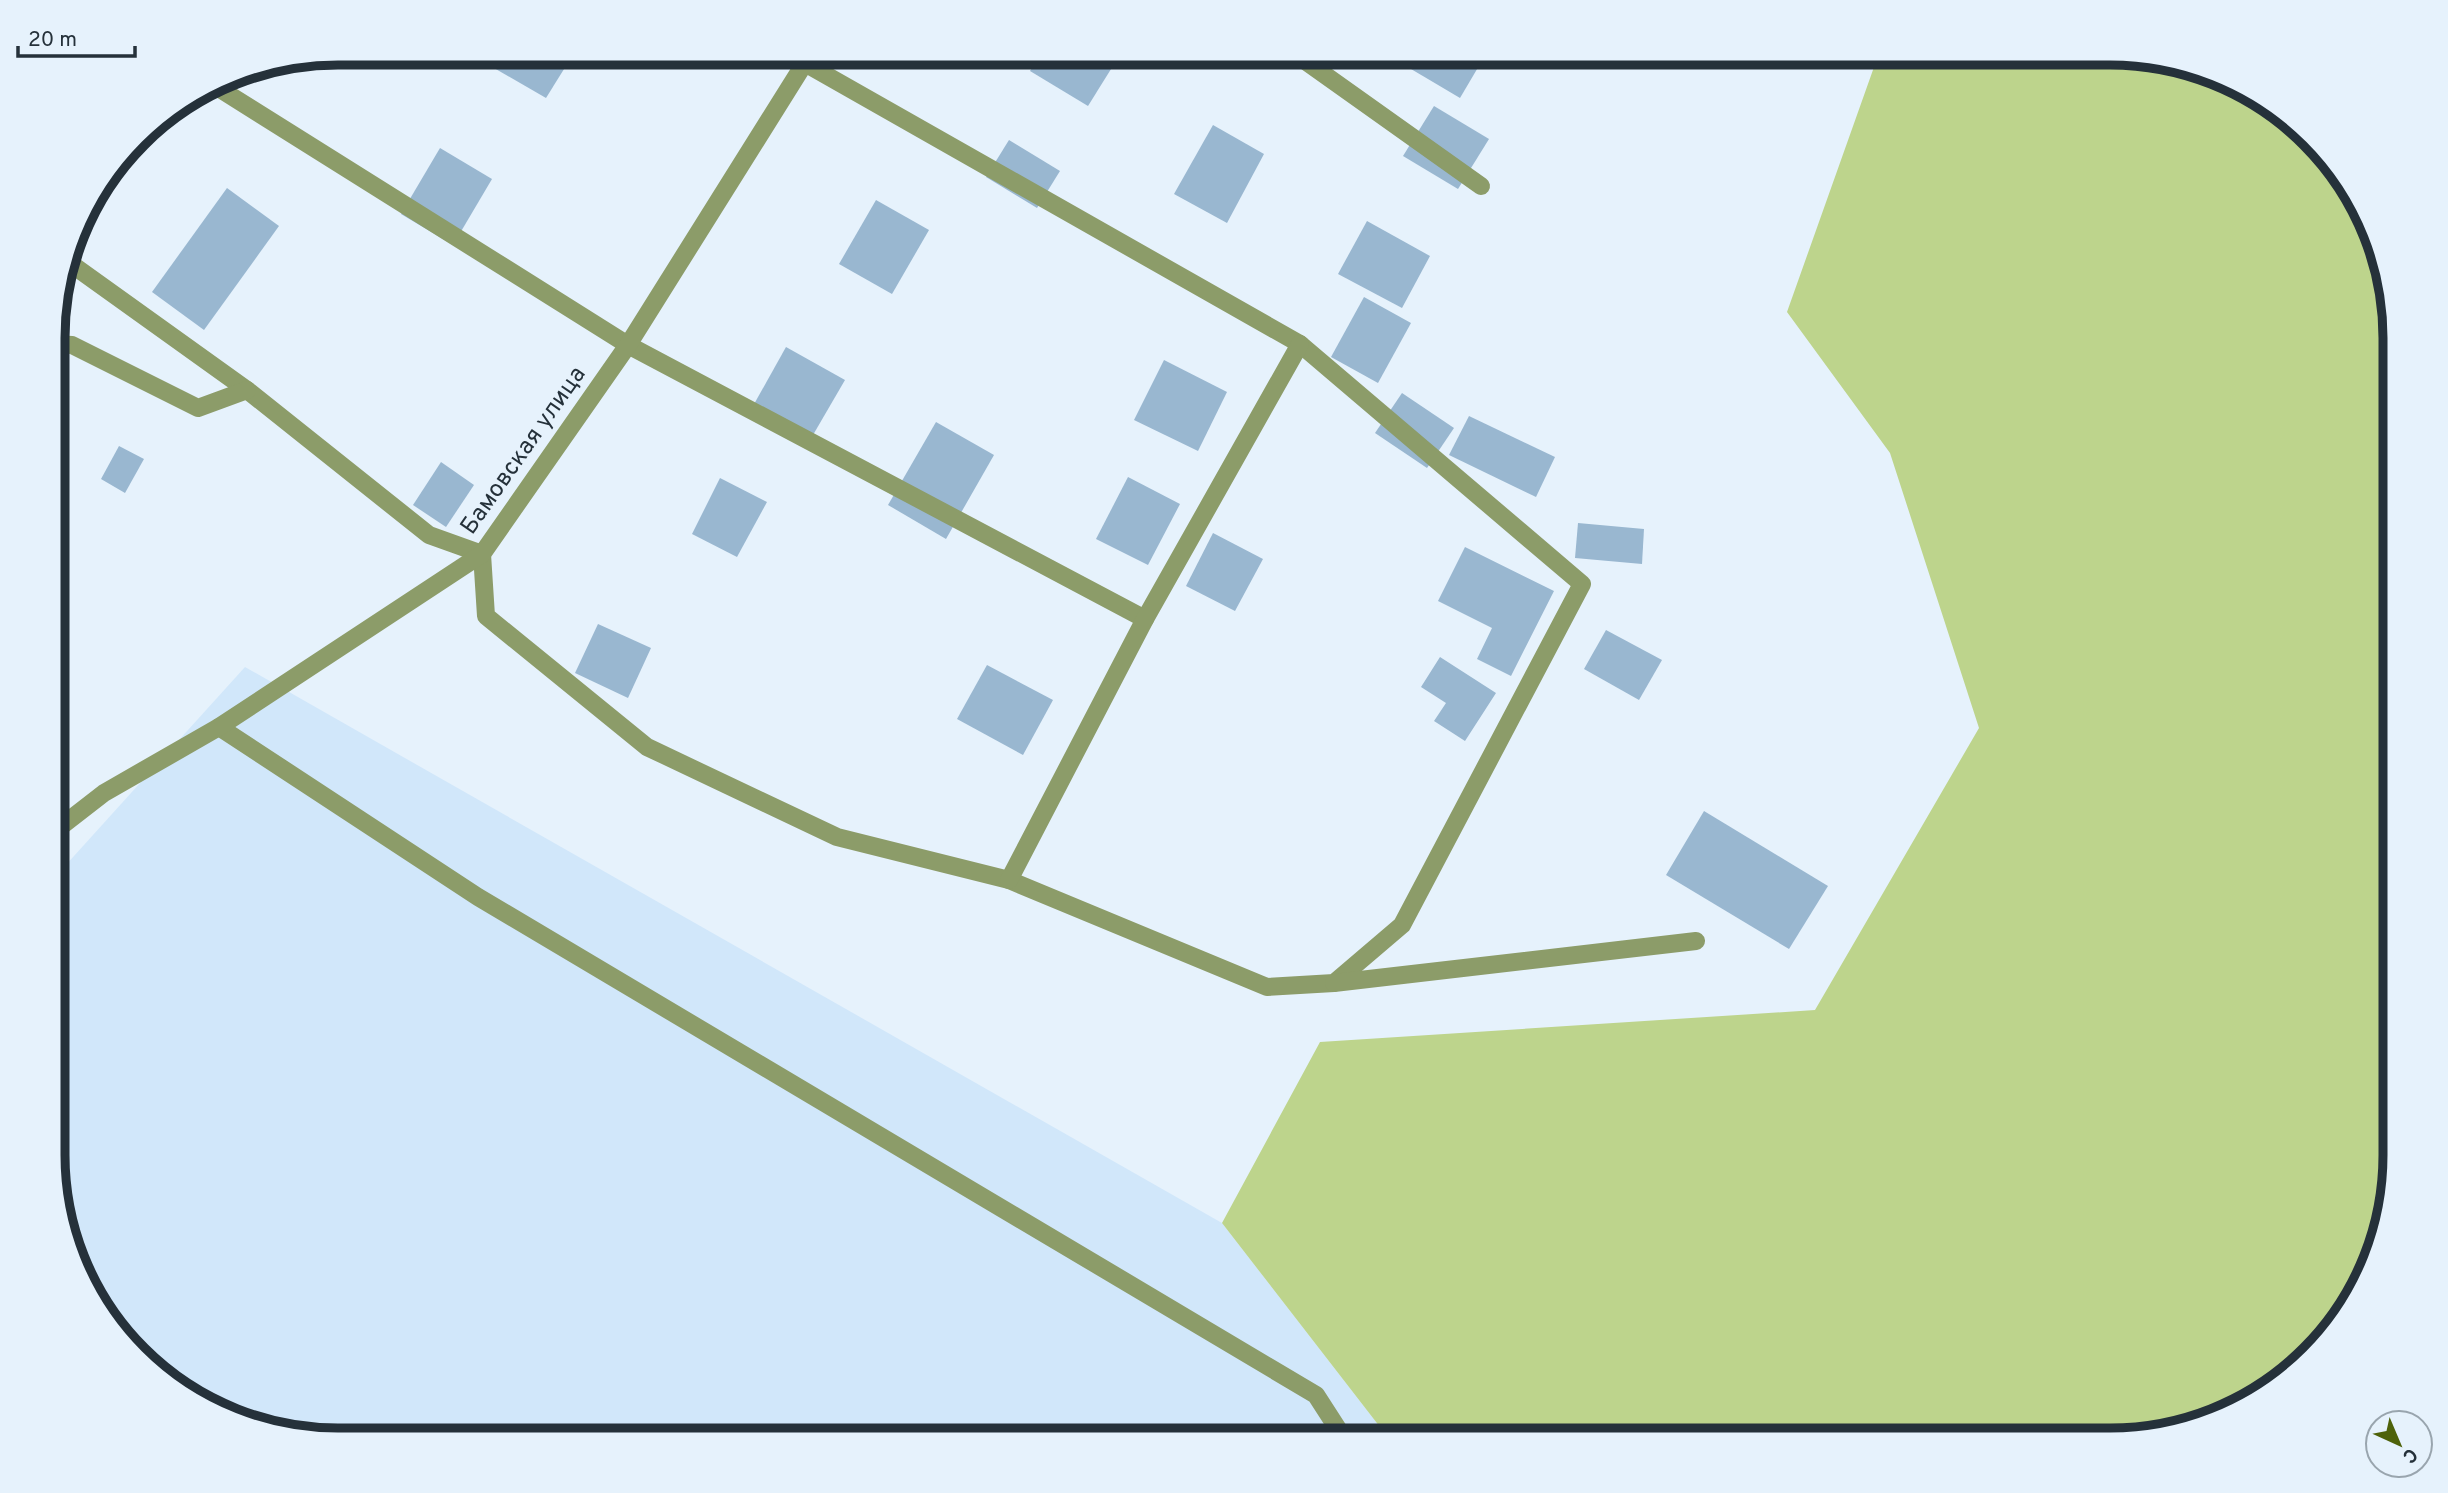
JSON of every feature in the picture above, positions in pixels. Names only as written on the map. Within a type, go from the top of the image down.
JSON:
[{"type":"street","name":"Бамовская улица","points":[[65,823],[104,793],[219,727],[482,554],[628,345],[804,65]]},
{"type":"street","points":[[820,65],[1300,344],[1582,584],[1402,925],[1334,983]]},
{"type":"street","points":[[1312,65],[1481,186]]},
{"type":"street","points":[[223,91],[628,345],[1145,619]]},
{"type":"street","points":[[74,266],[247,390],[429,535],[482,554],[486,616],[647,747],[837,837],[1009,880],[1267,987],[1334,983],[1696,941]]},
{"type":"street","points":[[1009,880],[1145,619],[1300,344]]},
{"type":"street","points":[[65,345],[72,345],[198,408],[247,390]]},
{"type":"street","points":[[219,727],[478,897],[1316,1395],[1337,1428]]},
{"type":"shaded area","points":[[245,667],[1222,1223],[1381,1428],[320,1428],[267,1419],[233,1407],[201,1392],[171,1372],[132,1335],[101,1292],[79,1243],[70,1209],[65,1173],[65,866]]},
{"type":"green space","points":[[1875,65],[2128,65],[2181,74],[2231,93],[2277,121],[2316,158],[2347,201],[2369,250],[2378,284],[2383,320],[2383,1173],[2378,1209],[2369,1243],[2347,1292],[2327,1322],[2290,1361],[2247,1392],[2231,1400],[2198,1414],[2164,1423],[2128,1428],[1381,1428],[1222,1223],[1320,1042],[1815,1010],[1979,728],[1890,453],[1787,312]]},
{"type":"building","points":[[496,65],[567,65],[546,98],[494,68]]},
{"type":"building","points":[[1034,65],[1114,65],[1088,106],[1030,71]]},
{"type":"building","points":[[1404,65],[1479,65],[1460,98]]},
{"type":"building","points":[[1434,106],[1489,139],[1458,189],[1403,156]]},
{"type":"building","points":[[1213,125],[1264,154],[1227,223],[1174,194]]},
{"type":"building","points":[[1009,140],[1060,171],[1037,208],[986,177]]},
{"type":"building","points":[[440,148],[492,179],[453,245],[401,214]]},
{"type":"building","points":[[227,188],[279,226],[204,330],[152,292]]},
{"type":"building","points":[[876,200],[929,230],[892,294],[839,264]]},
{"type":"building","points":[[1367,221],[1430,256],[1402,308],[1338,274]]},
{"type":"building","points":[[1364,297],[1411,323],[1378,383],[1331,357]]},
{"type":"building","points":[[786,347],[845,380],[806,447],[748,415]]},
{"type":"building","points":[[1164,360],[1227,392],[1198,451],[1134,420]]},
{"type":"building","points":[[1402,393],[1454,428],[1427,468],[1375,433]]},
{"type":"building","points":[[1469,416],[1555,457],[1536,497],[1449,455]]},
{"type":"building","points":[[936,422],[994,455],[946,539],[888,505]]},
{"type":"building","points":[[119,446],[144,459],[125,493],[101,479]]},
{"type":"building","points":[[441,462],[474,485],[446,527],[413,505]]},
{"type":"building","points":[[1128,477],[1180,504],[1148,565],[1096,539]]},
{"type":"building","points":[[720,478],[767,502],[737,557],[692,534]]},
{"type":"building","points":[[1578,523],[1644,529],[1642,564],[1575,558]]},
{"type":"building","points":[[1213,533],[1263,559],[1235,611],[1186,586]]},
{"type":"building","points":[[1465,547],[1554,591],[1511,676],[1477,659],[1492,628],[1438,601]]},
{"type":"building","points":[[598,624],[651,648],[628,698],[575,673]]},
{"type":"building","points":[[1606,630],[1662,660],[1639,700],[1584,669]]},
{"type":"building","points":[[1440,657],[1496,693],[1465,741],[1434,721],[1446,703],[1421,687]]},
{"type":"building","points":[[987,665],[1053,700],[1023,755],[957,719]]},
{"type":"building","points":[[1704,811],[1828,886],[1789,949],[1666,875]]}]
